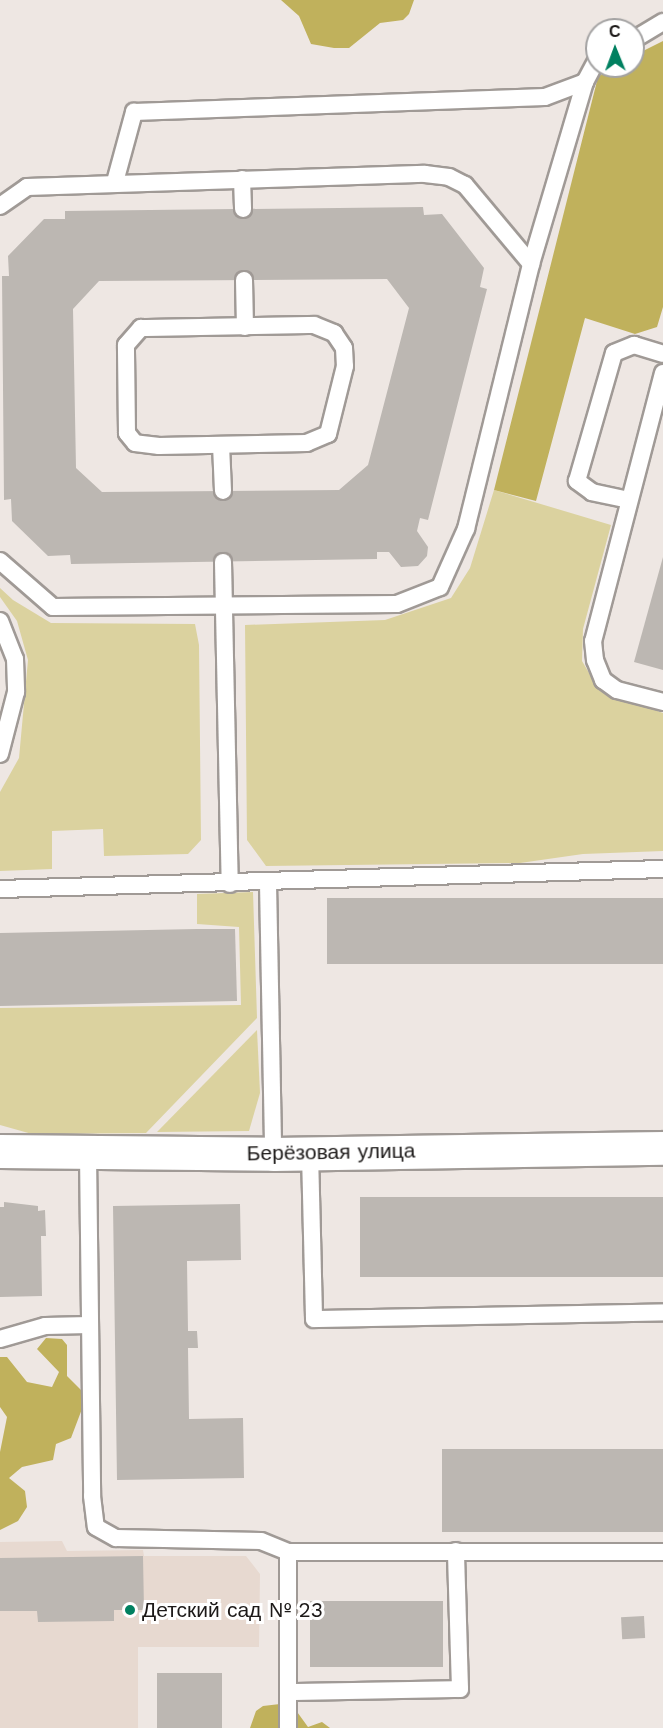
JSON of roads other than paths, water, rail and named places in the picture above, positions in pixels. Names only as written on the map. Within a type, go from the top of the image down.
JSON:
[{"type":"street","name":"Берёзовая улица","points":[[0,1151],[88,1154],[273,1154],[663,1148]]},
{"type":"lane","points":[[645,33],[663,22]]},
{"type":"lane","points":[[0,561],[53,607],[224,608],[397,604],[440,587],[466,529],[531,264],[587,78]]},
{"type":"lane","points":[[115,182],[134,112],[545,97],[585,82]]},
{"type":"lane","points":[[0,206],[27,187],[115,182],[449,177],[465,185],[531,264]]},
{"type":"lane","points":[[242,179],[243,209]]},
{"type":"lane","points":[[244,280],[245,327]]},
{"type":"lane","points":[[314,325],[334,333],[344,348],[345,366],[328,434],[307,443],[221,445],[135,443],[127,433],[126,345],[141,328],[245,327],[314,325]]},
{"type":"lane","points":[[629,500],[592,492],[577,481],[614,353],[634,345],[663,354]]},
{"type":"lane","points":[[663,373],[598,615],[594,660],[603,680],[617,690],[663,702]]},
{"type":"lane","points":[[221,445],[223,491]]},
{"type":"lane","points":[[223,562],[230,884]]},
{"type":"lane","points":[[0,621],[15,659],[16,692],[0,754]]},
{"type":"lane","points":[[0,889],[268,884],[297,878],[663,869]]},
{"type":"lane","points":[[268,884],[273,1154]]},
{"type":"lane","points":[[310,1153],[314,1319],[663,1312]]},
{"type":"lane","points":[[88,1154],[92,1496],[96,1527],[116,1538],[261,1541],[288,1552],[663,1552]]},
{"type":"lane","points":[[0,1339],[45,1326],[89,1325]]},
{"type":"lane","points":[[289,1692],[460,1689],[456,1551]]},
{"type":"lane","points":[[288,1552],[288,1728]]},
{"type":"place","name":"Детский сад № 23","points":[[130,1610]]}]
